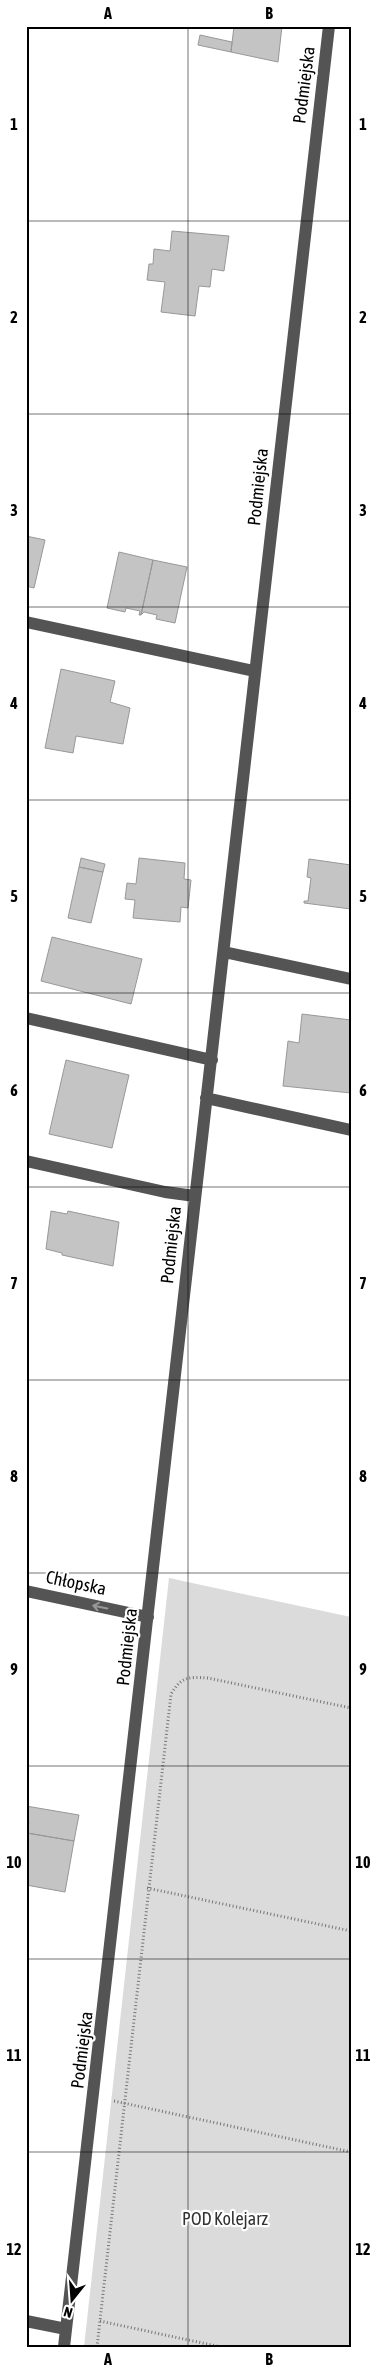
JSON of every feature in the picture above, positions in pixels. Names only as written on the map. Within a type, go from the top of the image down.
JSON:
[{"type":"street","name":"Podmiejska","points":[[64,2347],[329,26]]},
{"type":"street","points":[[26,622],[254,671]]},
{"type":"street","points":[[224,952],[351,979]]},
{"type":"street","points":[[26,1018],[212,1060]]},
{"type":"street","points":[[206,1098],[351,1130]]},
{"type":"street","points":[[26,1161],[165,1192],[194,1196]]},
{"type":"street","name":"Chłopska","points":[[26,1590],[148,1617]]},
{"type":"street","points":[[26,2321],[66,2329]]},
{"type":"path","points":[[96,2347],[126,2103],[147,1888],[170,1694],[179,1682],[190,1677],[208,1678],[351,1708]]},
{"type":"path","points":[[147,1888],[351,1931]]},
{"type":"path","points":[[94,2096],[351,2152]]},
{"type":"path","points":[[100,2321],[222,2347]]},
{"type":"green space","name":"POD Kolejarz","points":[[169,1578],[351,1617],[351,2347],[84,2347]]},
{"type":"building","points":[[234,26],[282,26],[278,62],[231,52]]},
{"type":"building","points":[[200,35],[232,42],[231,52],[198,45]]},
{"type":"building","points":[[172,231],[229,236],[224,271],[212,269],[210,287],[199,286],[195,316],[161,312],[165,282],[147,280],[149,264],[153,264],[154,249],[170,251]]},
{"type":"building","points":[[26,536],[45,540],[34,588],[26,586]]},
{"type":"building","points":[[119,552],[153,560],[141,615],[139,615],[140,611],[126,608],[125,612],[107,608]]},
{"type":"building","points":[[153,560],[187,567],[175,623],[156,619],[157,615],[144,612],[141,615]]},
{"type":"building","points":[[61,669],[115,681],[110,702],[130,708],[123,744],[76,736],[73,753],[45,748]]},
{"type":"building","points":[[81,858],[105,864],[103,872],[79,867]]},
{"type":"building","points":[[139,858],[185,863],[184,879],[191,880],[188,908],[181,907],[180,922],[133,918],[135,900],[125,899],[127,883],[136,884]]},
{"type":"building","points":[[309,859],[351,865],[351,909],[304,903],[304,901],[308,901],[311,878],[307,877]]},
{"type":"building","points":[[79,867],[103,872],[91,923],[68,918]]},
{"type":"building","points":[[52,937],[142,959],[131,1004],[41,981]]},
{"type":"building","points":[[302,1014],[351,1020],[351,1093],[283,1086],[288,1041],[299,1043]]},
{"type":"building","points":[[66,1060],[129,1075],[112,1148],[49,1134]]},
{"type":"building","points":[[51,1211],[67,1214],[68,1211],[119,1222],[113,1266],[62,1255],[62,1253],[46,1249]]},
{"type":"building","points":[[26,1806],[79,1815],[74,1841],[27,1833],[29,1822],[26,1821]]},
{"type":"building","points":[[27,1833],[74,1841],[65,1892],[26,1885]]}]
